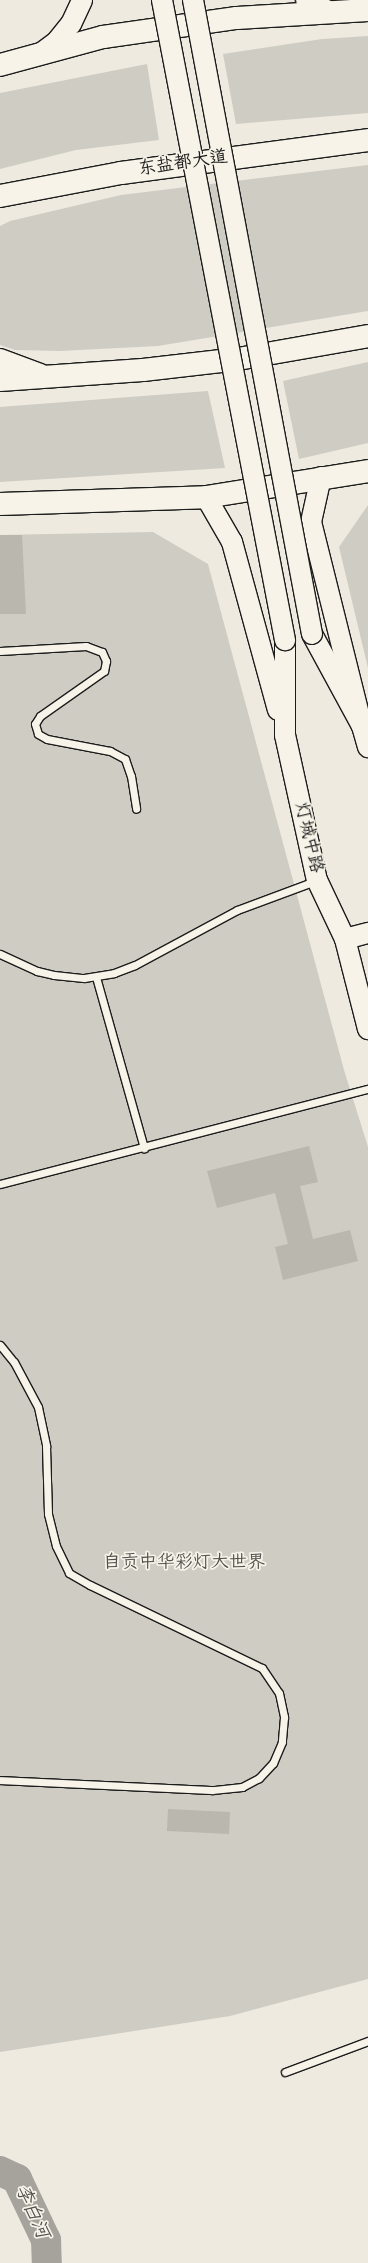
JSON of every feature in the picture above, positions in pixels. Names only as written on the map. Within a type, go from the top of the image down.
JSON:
[{"type":"highway","points":[[0,65],[111,36],[237,18],[368,10]]},
{"type":"highway","name":"东盐都大道","points":[[4,197],[121,173],[368,140]]},
{"type":"highway","points":[[0,380],[47,378],[238,359],[368,336]]},
{"type":"highway","points":[[0,360],[47,378]]},
{"type":"highway","points":[[0,504],[206,497],[321,477],[368,471]]},
{"type":"main road","points":[[39,55],[57,41],[71,24],[82,0]]},
{"type":"main road","name":"灯城中路","points":[[162,0],[285,640],[285,736],[317,880],[345,939],[368,1028]]},
{"type":"main road","points":[[192,0],[312,634],[362,726]]},
{"type":"main road","points":[[306,0],[331,12]]},
{"type":"main road","points":[[321,477],[311,522],[368,747]]},
{"type":"main road","points":[[206,497],[232,542],[285,736]]},
{"type":"main road","points":[[345,939],[368,933]]},
{"type":"lane","points":[[0,651],[86,646],[102,652],[106,661],[104,671],[40,716],[35,724],[38,734],[47,739],[110,751],[125,759],[131,776],[136,809]]},
{"type":"lane","points":[[0,954],[37,971],[54,975],[96,977],[136,965],[237,910],[317,880]]},
{"type":"lane","points":[[96,977],[144,1148]]},
{"type":"lane","points":[[0,1184],[368,1089]]},
{"type":"lane","points":[[0,1345],[14,1362],[38,1407],[46,1446],[48,1514],[56,1546],[69,1573],[262,1668],[278,1694],[284,1717],[282,1742],[273,1763],[259,1778],[242,1787],[212,1790],[0,1780]]},
{"type":"lane","points":[[285,2072],[368,2041]]},
{"type":"green space","points":[[368,36],[368,113],[236,124],[223,54],[322,39]]},
{"type":"green space","points":[[147,64],[159,140],[76,150],[0,169],[0,93]]},
{"type":"green space","points":[[368,165],[368,311],[158,346],[59,351],[15,350],[0,345],[0,226],[10,221],[121,195]]},
{"type":"green space","points":[[368,362],[368,443],[299,459],[283,381]]},
{"type":"green space","points":[[208,391],[225,468],[0,482],[0,407]]},
{"type":"green space","points":[[368,505],[368,668],[339,547]]},
{"type":"green space","name":"自贡中华彩灯大世界","points":[[153,532],[208,564],[344,1070],[368,1147],[368,1979],[230,2016],[0,2052],[0,535]]},
{"type":"building","points":[[0,535],[22,535],[26,614],[0,614]]},
{"type":"building","points":[[309,1146],[318,1182],[300,1186],[313,1239],[350,1230],[358,1261],[283,1280],[275,1247],[288,1244],[275,1193],[217,1208],[207,1171]]},
{"type":"building","points":[[168,1809],[230,1812],[229,1834],[167,1831]]},
{"type":"waterway","name":"李白河","points":[[0,2171],[17,2179],[46,2240],[47,2263]]}]
